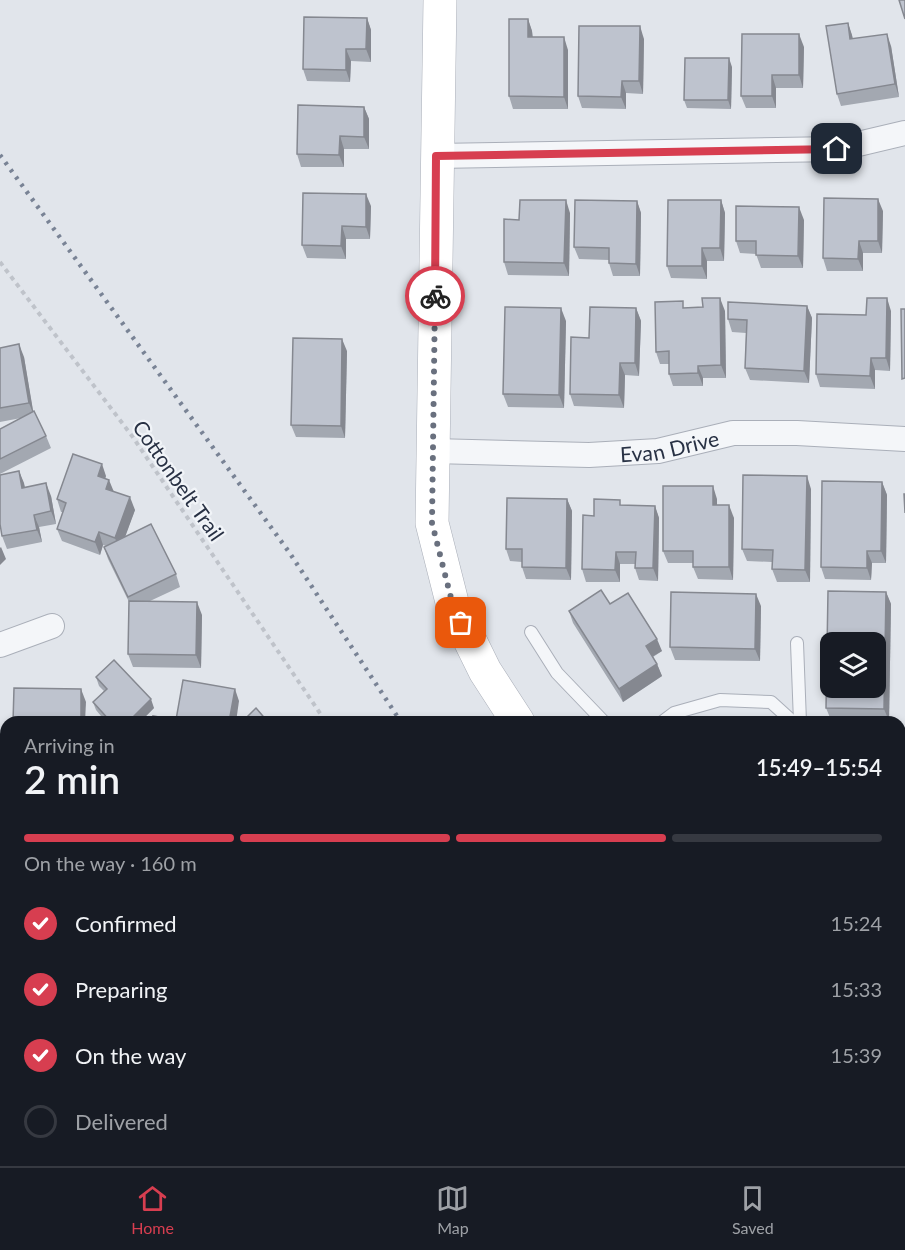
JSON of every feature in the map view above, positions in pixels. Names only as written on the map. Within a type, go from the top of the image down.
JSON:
[{"type":"main road","points":[[440,0],[432,523],[453,606],[485,671],[514,716]]},
{"type":"street","points":[[436,156],[837,149],[905,133]]},
{"type":"street","name":"Evan Drive","points":[[433,451],[589,455],[647,452],[733,433],[797,433],[905,439]]},
{"type":"street","points":[[0,645],[52,626]]},
{"type":"lane","points":[[531,632],[557,673],[598,716]]},
{"type":"lane","points":[[797,643],[800,716]]},
{"type":"lane","points":[[670,716],[720,700],[771,702],[786,716]]},
{"type":"path","name":"Cottonbelt Trail","points":[[0,262],[132,436],[322,716]]},
{"type":"building","points":[[899,0],[905,0],[905,19]]},
{"type":"building","points":[[304,17],[367,18],[366,49],[346,49],[346,70],[303,69]]},
{"type":"building","points":[[509,19],[528,19],[528,37],[564,37],[564,97],[509,96]]},
{"type":"building","points":[[848,23],[850,39],[887,34],[895,84],[837,94],[826,26]]},
{"type":"building","points":[[579,26],[640,26],[639,81],[622,81],[621,97],[578,96]]},
{"type":"building","points":[[742,34],[799,34],[799,75],[772,75],[772,96],[741,96]]},
{"type":"building","points":[[685,58],[729,58],[728,100],[684,100]]},
{"type":"building","points":[[298,105],[364,107],[364,137],[340,136],[339,155],[297,154]]},
{"type":"building","points":[[303,193],[366,194],[366,227],[342,226],[341,246],[302,245]]},
{"type":"building","points":[[824,198],[878,199],[878,241],[859,241],[858,259],[823,258]]},
{"type":"building","points":[[520,200],[566,200],[564,263],[504,262],[504,219],[519,220]]},
{"type":"building","points":[[575,200],[637,201],[636,264],[609,263],[609,248],[574,247]]},
{"type":"building","points":[[668,200],[721,200],[720,248],[702,248],[702,266],[667,266]]},
{"type":"building","points":[[736,206],[799,207],[798,256],[756,255],[756,241],[736,241]]},
{"type":"building","points":[[702,298],[720,298],[721,365],[698,366],[698,373],[669,374],[669,351],[656,352],[655,302],[683,301],[683,308],[703,307]]},
{"type":"building","points":[[867,298],[887,298],[886,358],[871,358],[870,376],[816,374],[817,314],[866,315]]},
{"type":"building","points":[[728,302],[807,306],[804,371],[745,368],[747,320],[728,319]]},
{"type":"building","points":[[505,307],[561,308],[559,395],[503,394]]},
{"type":"building","points":[[590,307],[636,308],[635,363],[620,363],[619,395],[570,394],[571,337],[589,338]]},
{"type":"building","points":[[901,309],[905,309],[905,378],[902,379]]},
{"type":"building","points":[[293,338],[342,339],[341,426],[291,425]]},
{"type":"building","points":[[19,344],[29,403],[0,408],[0,348]]},
{"type":"building","points":[[34,411],[46,436],[0,459],[0,429]]},
{"type":"building","points":[[73,454],[102,464],[98,476],[109,480],[106,489],[130,497],[115,538],[99,532],[95,542],[57,529],[66,503],[57,499]]},
{"type":"building","points":[[19,471],[22,488],[46,483],[51,511],[34,515],[37,530],[2,536],[0,475]]},
{"type":"building","points":[[743,475],[807,476],[805,570],[772,569],[773,550],[742,549]]},
{"type":"building","points":[[822,481],[882,482],[881,551],[867,551],[867,568],[821,567]]},
{"type":"building","points":[[663,486],[713,486],[713,505],[729,505],[729,567],[693,567],[693,551],[663,551]]},
{"type":"building","points":[[507,498],[567,499],[566,568],[522,567],[522,549],[506,549]]},
{"type":"building","points":[[594,499],[620,500],[620,505],[655,506],[653,568],[635,568],[636,552],[616,552],[615,570],[582,569],[583,515],[594,516]]},
{"type":"building","points":[[151,524],[176,574],[128,597],[104,547]]},
{"type":"building","points":[[601,590],[610,604],[628,593],[657,639],[646,646],[657,664],[619,689],[569,611]]},
{"type":"building","points":[[828,591],[886,592],[885,632],[827,632]]},
{"type":"building","points":[[671,592],[756,594],[755,649],[670,647]]},
{"type":"building","points":[[129,601],[197,602],[196,655],[128,654]]},
{"type":"building","points":[[114,660],[151,699],[134,716],[106,716],[93,702],[107,689],[96,677]]},
{"type":"building","points":[[183,680],[235,689],[230,716],[177,716]]},
{"type":"building","points":[[14,688],[81,689],[81,716],[13,716]]},
{"type":"building","points":[[826,698],[884,698],[884,709],[826,708]]},
{"type":"building","points":[[256,708],[263,716],[248,716]]},
{"type":"railway","points":[[0,155],[289,552],[397,716]]},
{"type":"way so far","points":[[435,296],[432,523],[453,606],[461,623]]},
{"type":"route","points":[[435,296],[436,156],[837,149]]}]
